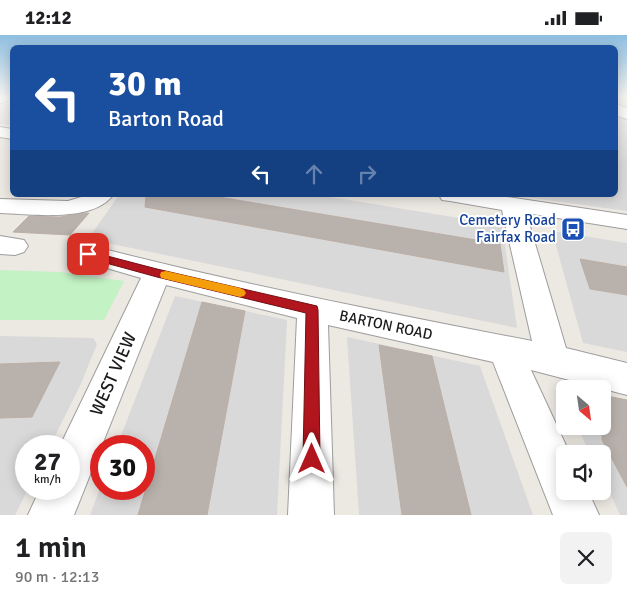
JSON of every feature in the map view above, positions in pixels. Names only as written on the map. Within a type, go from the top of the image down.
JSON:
[{"type":"street","points":[[0,206],[66,208],[81,205],[100,197]]},
{"type":"street","points":[[462,197],[512,205],[568,204],[627,222]]},
{"type":"street","points":[[512,205],[553,360]]},
{"type":"street","name":"BARTON ROAD","points":[[88,254],[157,273],[312,310],[553,360],[627,379]]},
{"type":"street","name":"WEST VIEW","points":[[80,449],[157,273]]},
{"type":"street","points":[[311,515],[312,310]]},
{"type":"street","points":[[505,351],[556,470]]},
{"type":"street","points":[[51,515],[57,500]]},
{"type":"street","points":[[569,500],[576,515]]},
{"type":"shaded area","points":[[0,120],[10,120],[10,125],[0,124]]},
{"type":"shaded area","points":[[618,120],[627,120],[627,211],[525,197],[618,197]]},
{"type":"shaded area","points":[[118,197],[330,197],[502,225],[517,328],[88,239]]},
{"type":"shaded area","points":[[552,231],[627,243],[627,352],[583,343]]},
{"type":"shaded area","points":[[175,296],[287,320],[277,515],[90,515],[96,500],[155,500],[155,435],[121,435]]},
{"type":"shaded area","points":[[0,336],[93,338],[97,344],[80,386],[56,435],[15,435],[15,500],[22,500],[15,515],[0,515]]},
{"type":"shaded area","points":[[347,337],[480,366],[533,515],[359,515]]},
{"type":"shaded area","points":[[611,397],[627,401],[627,515],[620,515],[611,495],[611,445],[586,445],[581,435],[611,435]]},
{"type":"green space","points":[[0,270],[59,272],[124,281],[104,320],[0,320]]},
{"type":"building","points":[[146,197],[219,197],[500,244],[504,272],[145,207]]},
{"type":"building","points":[[89,213],[70,235],[13,232],[29,216],[60,217]]},
{"type":"building","points":[[580,259],[627,267],[627,295],[590,289]]},
{"type":"building","points":[[202,302],[245,311],[207,515],[138,515],[143,500],[155,500],[155,458]]},
{"type":"building","points":[[379,345],[432,356],[471,515],[402,515]]},
{"type":"building","points":[[60,362],[32,417],[0,418],[0,364]]},
{"type":"building","points":[[611,397],[627,400],[627,487],[611,457],[611,445],[605,445],[602,435],[611,435]]},
{"type":"slow traffic","points":[[166,275],[240,293]]},
{"type":"place","name":"Cemetery Road Fairfax Road","points":[[573,229]]},
{"type":"route","points":[[88,254],[157,273],[312,310],[312,459]]}]
